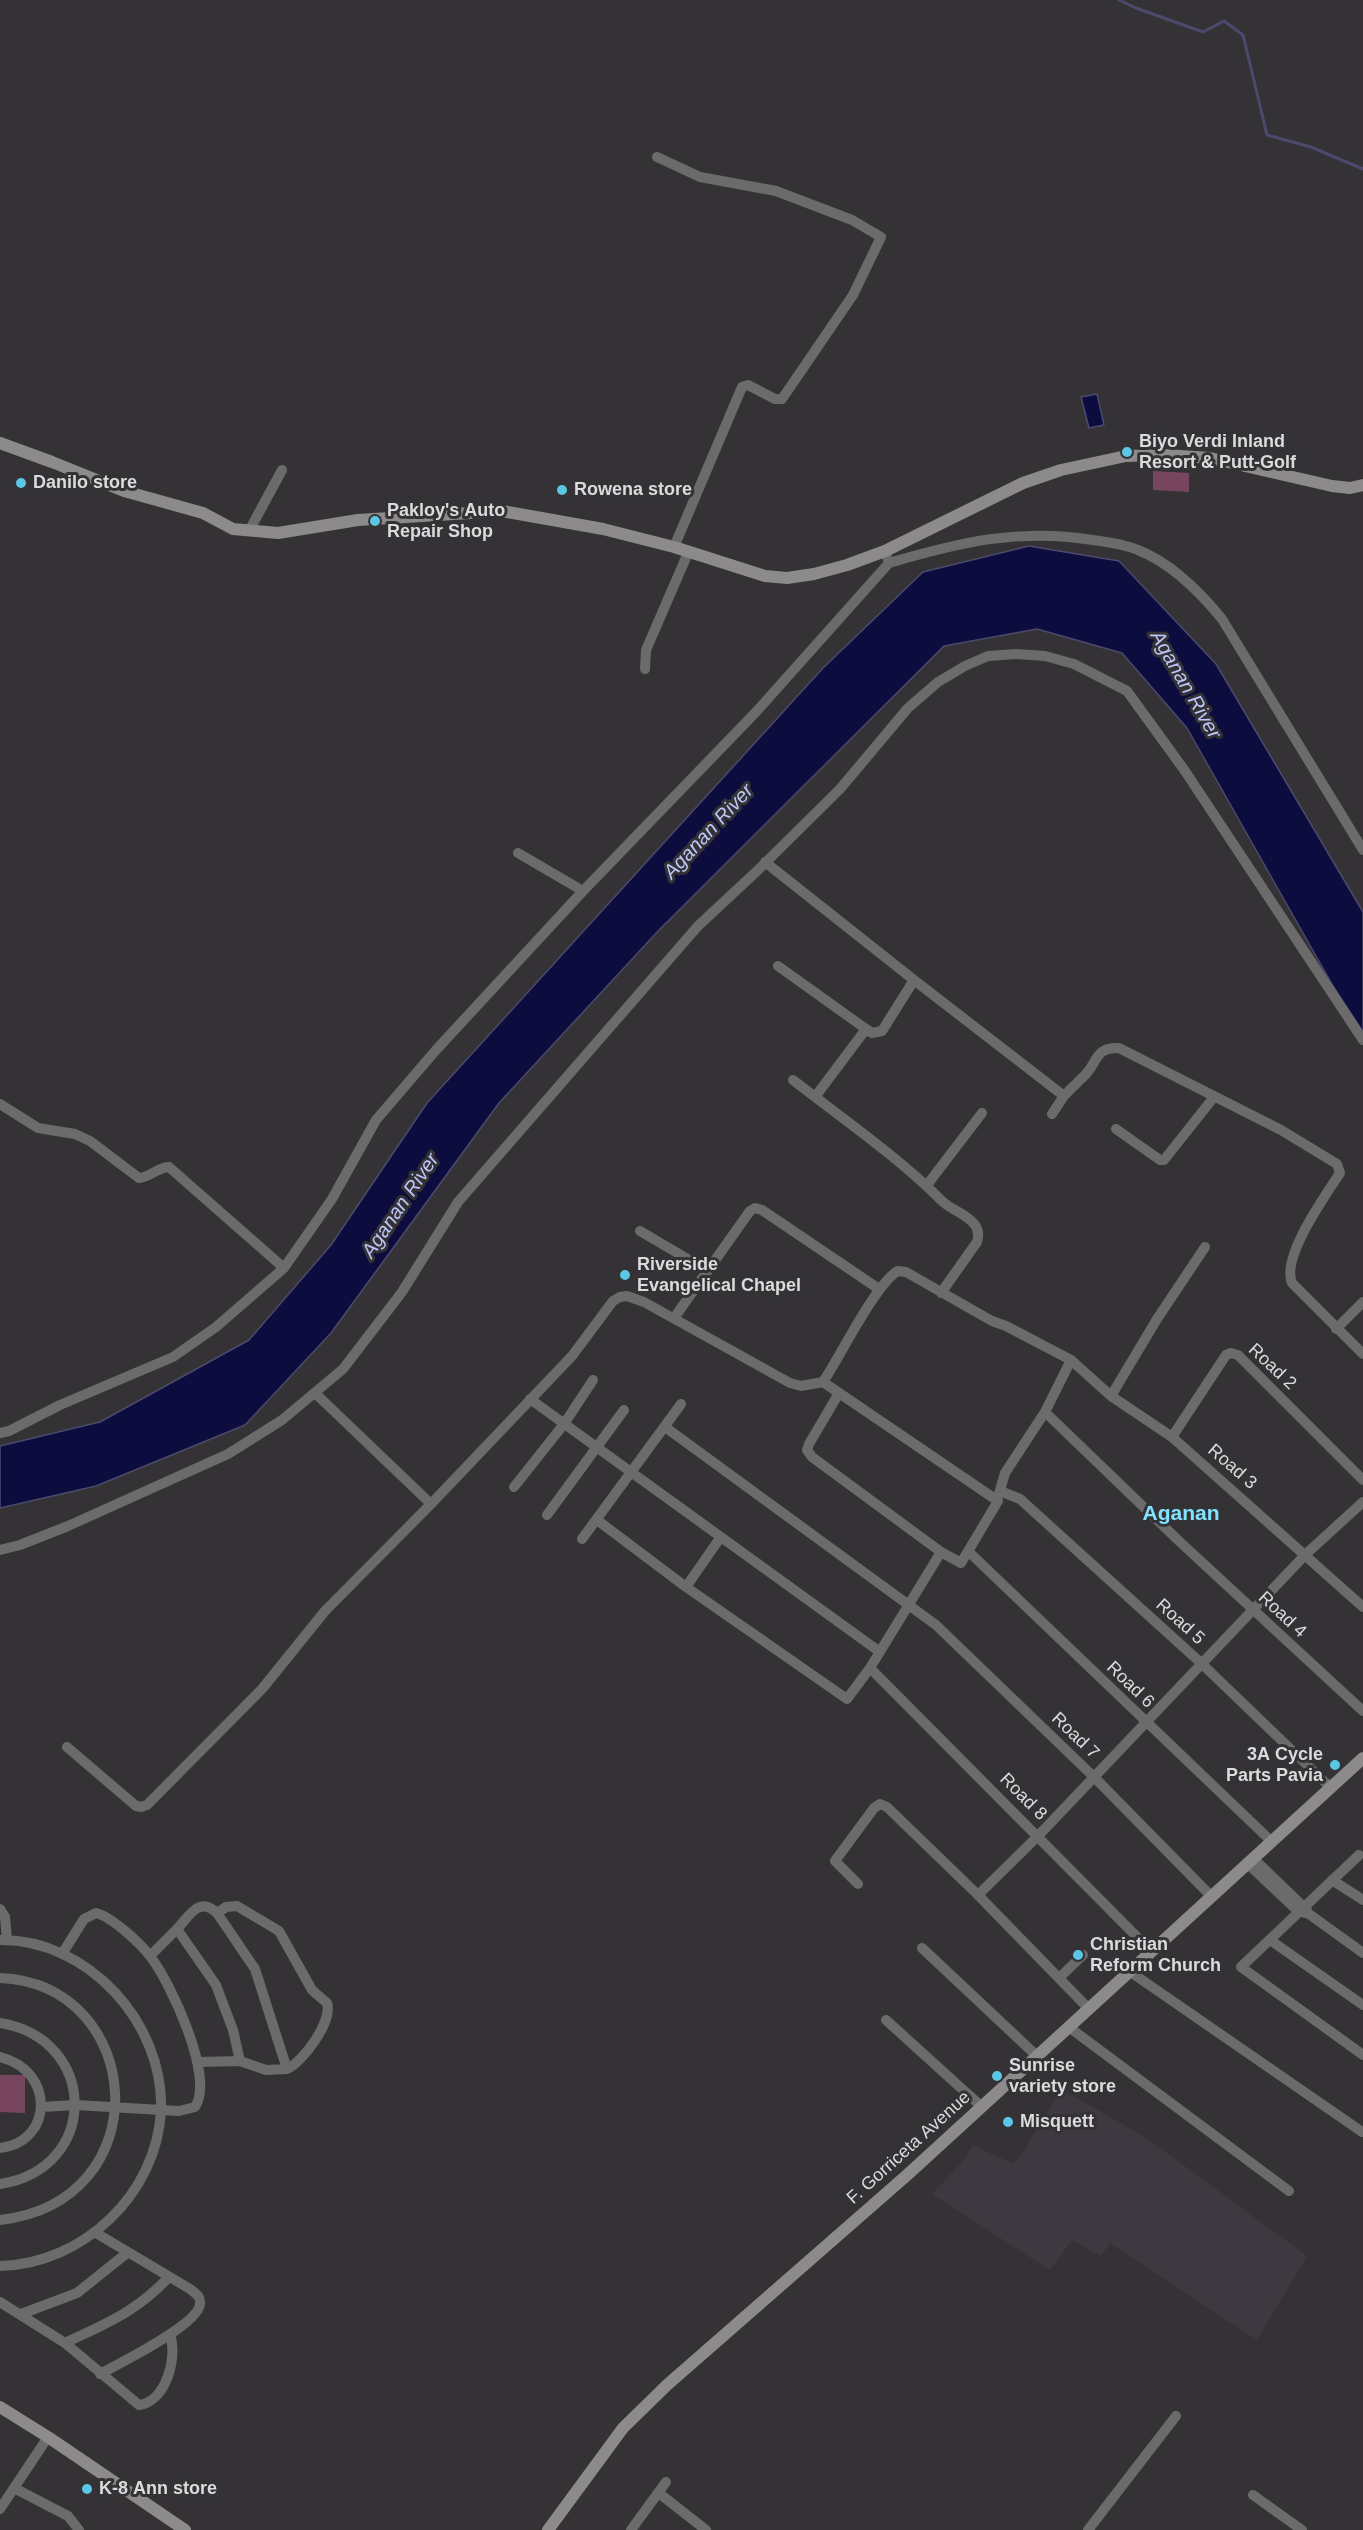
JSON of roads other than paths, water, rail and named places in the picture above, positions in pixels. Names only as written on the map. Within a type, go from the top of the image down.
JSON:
[{"type":"street","points":[[657,157],[700,177],[776,191],[852,220],[881,237],[853,295],[782,399],[775,399],[746,385],[742,387],[674,547]]},
{"type":"street","points":[[0,443],[124,491],[202,513],[233,529],[249,531],[278,533],[358,520],[502,511],[603,529],[674,547],[765,576],[788,578],[988,538],[1026,534],[1073,537],[1120,544],[1139,550],[1162,564],[1196,589],[1222,619],[1363,850]]},
{"type":"street","points":[[0,1433],[173,1357],[216,1327],[284,1268],[332,1199],[376,1120],[436,1050],[583,891],[756,712],[887,557],[1023,483],[1061,470],[1126,456],[1165,455],[1210,458],[1332,486],[1350,488],[1363,485]]},
{"type":"street","points":[[249,531],[282,470]]},
{"type":"street","points":[[645,669],[646,650],[688,553]]},
{"type":"street","points":[[0,1550],[20,1545],[68,1526],[204,1466],[254,1439],[316,1394],[343,1369],[372,1333],[402,1292],[458,1202],[698,926],[840,789],[908,708],[938,682],[965,666],[988,657],[1016,654],[1045,656],[1074,664],[1127,691],[1216,817],[1363,1040]]},
{"type":"street","points":[[518,853],[583,891]]},
{"type":"street","points":[[765,862],[1064,1096]]},
{"type":"street","points":[[778,966],[872,1033],[882,1030],[914,980]]},
{"type":"street","points":[[815,1097],[866,1029]]},
{"type":"street","points":[[1052,1114],[1064,1096],[1083,1078],[1099,1053],[1109,1048],[1119,1048],[1281,1130],[1337,1164],[1340,1173],[1306,1228],[1294,1256],[1289,1276],[1292,1283],[1363,1354]]},
{"type":"street","points":[[793,1080],[927,1185],[948,1206],[970,1220],[976,1227],[979,1235],[977,1242],[941,1293]]},
{"type":"street","points":[[1116,1129],[1160,1160],[1164,1160],[1214,1097]]},
{"type":"street","points":[[0,1104],[38,1128],[75,1134],[90,1141],[139,1178],[148,1178],[164,1167],[169,1167],[284,1268]]},
{"type":"street","points":[[927,1185],[982,1113]]},
{"type":"street","points":[[67,1747],[136,1806],[141,1808],[147,1805],[262,1689],[325,1611],[572,1356],[613,1301],[620,1297],[627,1296],[644,1302],[790,1383],[801,1386],[823,1382],[879,1289],[762,1210],[755,1208],[750,1211],[675,1318]]},
{"type":"street","points":[[640,1231],[708,1271]]},
{"type":"street","points":[[1111,1396],[1157,1319],[1205,1247]]},
{"type":"street","name":"Road 3","points":[[879,1289],[891,1275],[898,1271],[906,1272],[941,1293],[1071,1360],[1111,1396],[1172,1437],[1363,1607]]},
{"type":"street","points":[[1336,1329],[1363,1302]]},
{"type":"street","name":"Road 2","points":[[1172,1437],[1226,1355],[1231,1353],[1238,1355],[1260,1376],[1363,1480]]},
{"type":"street","points":[[839,1393],[809,1443],[807,1450],[812,1457],[941,1552],[961,1563],[999,1496],[1005,1473],[1045,1412],[1071,1360]]},
{"type":"street","points":[[514,1487],[564,1424],[593,1380]]},
{"type":"street","name":"Road 5","points":[[823,1382],[999,1496],[1020,1499],[1201,1663],[1330,1787]]},
{"type":"street","points":[[316,1394],[431,1504]]},
{"type":"street","points":[[530,1400],[880,1652]]},
{"type":"street","points":[[582,1539],[681,1404]]},
{"type":"street","points":[[547,1515],[624,1410]]},
{"type":"street","name":"Road 4","points":[[1045,1412],[1253,1611],[1363,1711]]},
{"type":"street","name":"Road 7","points":[[665,1427],[936,1625],[1094,1777],[1211,1896]]},
{"type":"street","points":[[978,1895],[1038,1836],[1306,1554],[1363,1502]]},
{"type":"street","points":[[597,1520],[686,1587],[847,1699],[870,1668],[941,1552]]},
{"type":"street","points":[[686,1587],[720,1538]]},
{"type":"street","name":"Road 6","points":[[969,1552],[1270,1840]]},
{"type":"street","name":"Road 8","points":[[870,1668],[1151,1951]]},
{"type":"street","name":"F. Gorriceta Avenue","points":[[548,2530],[623,2428],[667,2385],[1038,2057],[1270,1840],[1363,1758]]},
{"type":"street","points":[[858,1884],[835,1861],[874,1808],[880,1804],[887,1807],[978,1895],[1088,2008]]},
{"type":"street","points":[[1359,1855],[1304,1910],[1242,1965],[1241,1969],[1363,2055]]},
{"type":"street","points":[[1250,1860],[1304,1910],[1363,1953]]},
{"type":"street","points":[[1332,1880],[1363,1900]]},
{"type":"street","points":[[150,1956],[198,1907],[210,1906],[255,1969],[286,2069]]},
{"type":"street","points":[[199,2062],[240,2061],[266,2070],[286,2069],[295,2065],[312,2046],[327,2018],[327,2003],[312,1990],[279,1931],[237,1906],[226,1907],[217,1913]]},
{"type":"street","points":[[0,1909],[5,1917],[3,1940],[32,1944],[62,1954],[95,1974],[112,1988],[138,2023],[155,2064],[161,2110],[151,2154],[142,2176],[116,2214],[96,2233],[63,2252],[43,2259],[0,2266]]},
{"type":"street","points":[[41,2106],[76,2105],[179,2111],[195,2107],[201,2098],[199,2062],[171,1992],[150,1956],[126,1932],[96,1913],[84,1919],[62,1954]]},
{"type":"street","points":[[177,1929],[216,1985],[233,2030],[240,2061]]},
{"type":"street","points":[[1270,1940],[1363,2005]]},
{"type":"street","points":[[922,1948],[1038,2057]]},
{"type":"street","points":[[1059,1978],[1083,1955]]},
{"type":"street","points":[[1129,1971],[1362,2132]]},
{"type":"street","points":[[0,1978],[32,1983],[52,1992],[71,2005],[87,2021],[100,2039],[110,2060],[115,2082],[116,2107],[109,2139],[102,2156],[81,2184],[67,2196],[36,2213],[0,2220]]},
{"type":"street","points":[[886,2020],[982,2107]]},
{"type":"street","points":[[0,2023],[30,2031],[55,2049],[66,2066],[73,2085],[76,2105],[69,2134],[53,2160],[28,2177],[0,2184]]},
{"type":"street","points":[[1070,2028],[1289,2191]]},
{"type":"street","points":[[0,2057],[12,2060],[31,2074],[37,2084],[41,2106],[34,2128],[26,2137],[17,2143],[0,2148]]},
{"type":"street","points":[[96,2233],[196,2293],[200,2301],[197,2312],[170,2335],[100,2374]]},
{"type":"street","points":[[21,2314],[77,2293],[127,2253]]},
{"type":"street","points":[[65,2343],[134,2310],[169,2277]]},
{"type":"street","points":[[0,2302],[65,2343],[135,2404],[145,2404],[154,2398],[165,2384],[173,2359],[174,2348],[170,2335]]},
{"type":"street","points":[[0,2407],[185,2530]]},
{"type":"street","points":[[1088,2530],[1176,2416]]},
{"type":"street","points":[[0,2509],[48,2437]]},
{"type":"street","points":[[631,2530],[660,2494],[666,2482]]},
{"type":"street","points":[[14,2488],[68,2516],[79,2530]]},
{"type":"street","points":[[660,2494],[706,2530]]},
{"type":"street","points":[[1253,2495],[1302,2530]]},
{"type":"water","points":[[1097,394],[1104,425],[1089,428],[1081,397]]},
{"type":"water","name":"Aganan River","points":[[1029,546],[1119,561],[1216,664],[1363,912],[1363,1032],[1333,986],[1187,728],[1122,653],[1037,629],[944,646],[659,930],[499,1103],[331,1333],[245,1425],[96,1486],[0,1508],[0,1446],[100,1422],[249,1340],[331,1245],[427,1103],[823,668],[923,572]]},
{"type":"waterway","points":[[1119,0],[1203,32],[1224,21],[1243,35],[1267,135],[1311,147],[1363,169]]},
{"type":"place","name":"Biyo Verdi Inland Resort & Putt-Golf","points":[[1127,452]]},
{"type":"place","name":"Danilo store","points":[[21,483]]},
{"type":"place","name":"Rowena store","points":[[562,490]]},
{"type":"place","name":"Pakloy's Auto Repair Shop","points":[[375,521]]},
{"type":"place","name":"Riverside Evangelical Chapel","points":[[625,1275]]},
{"type":"place","name":"3A Cycle Parts Pavia","points":[[1335,1765]]},
{"type":"place","name":"Christian Reform Church","points":[[1078,1955]]},
{"type":"place","name":"Sunrise variety store","points":[[997,2076]]},
{"type":"place","name":"Misquett","points":[[1008,2122]]},
{"type":"place","name":"K-8 Ann store","points":[[87,2489]]},
{"type":"district","name":"Aganan","points":[[1181,1514]]}]
